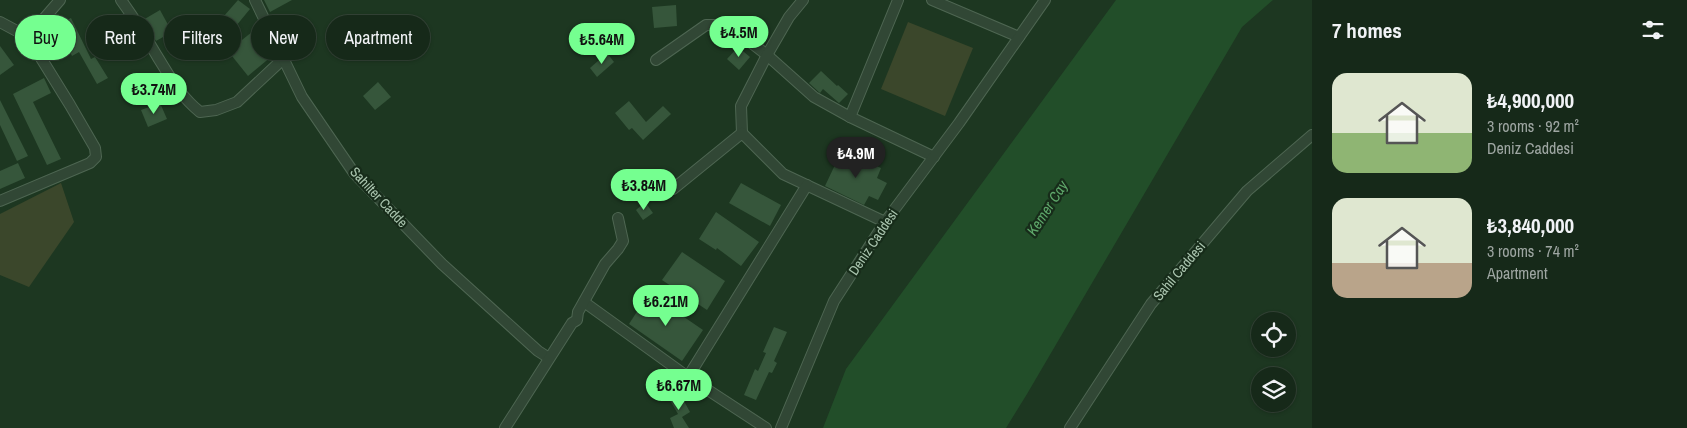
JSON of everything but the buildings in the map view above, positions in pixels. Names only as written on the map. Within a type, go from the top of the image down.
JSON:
[{"type":"street","points":[[47,15],[60,0]]},
{"type":"street","points":[[121,0],[135,19],[177,90],[186,101],[200,112],[216,110],[237,102],[283,60]]},
{"type":"street","name":"Sahilter Cadde","points":[[255,0],[262,15]]},
{"type":"street","points":[[803,0],[789,17],[767,54],[741,106],[742,133],[783,174],[884,222]]},
{"type":"street","points":[[850,117],[898,0]]},
{"type":"street","points":[[932,0],[1019,37]]},
{"type":"street","name":"Deniz Caddesi","points":[[781,428],[834,301],[884,222],[959,123],[1046,0]]},
{"type":"street","points":[[0,22],[15,30]]},
{"type":"street","points":[[656,60],[706,25],[722,25],[732,28],[767,54],[814,97],[850,117],[934,157]]},
{"type":"street","points":[[0,201],[90,164],[96,157],[95,148],[42,60]]},
{"type":"street","name":"Sahilter Cadde","points":[[284,60],[302,97],[354,173],[442,264],[538,351],[549,358]]},
{"type":"street","points":[[673,189],[742,133]]},
{"type":"street","name":"Sahil Caddesi","points":[[1070,428],[1151,304],[1247,191],[1312,135]]},
{"type":"street","points":[[688,377],[807,185]]},
{"type":"street","points":[[505,428],[572,323],[577,320],[578,312],[605,264],[623,241],[618,218]]},
{"type":"street","points":[[584,302],[688,377],[766,428]]},
{"type":"shaded area","points":[[908,22],[973,48],[945,116],[881,89]]},
{"type":"shaded area","points":[[61,183],[74,222],[29,287],[0,275],[0,214]]},
{"type":"water","name":"Kemer Cay","points":[[1116,0],[1273,0],[1242,27],[1006,428],[823,428],[846,369]]}]
